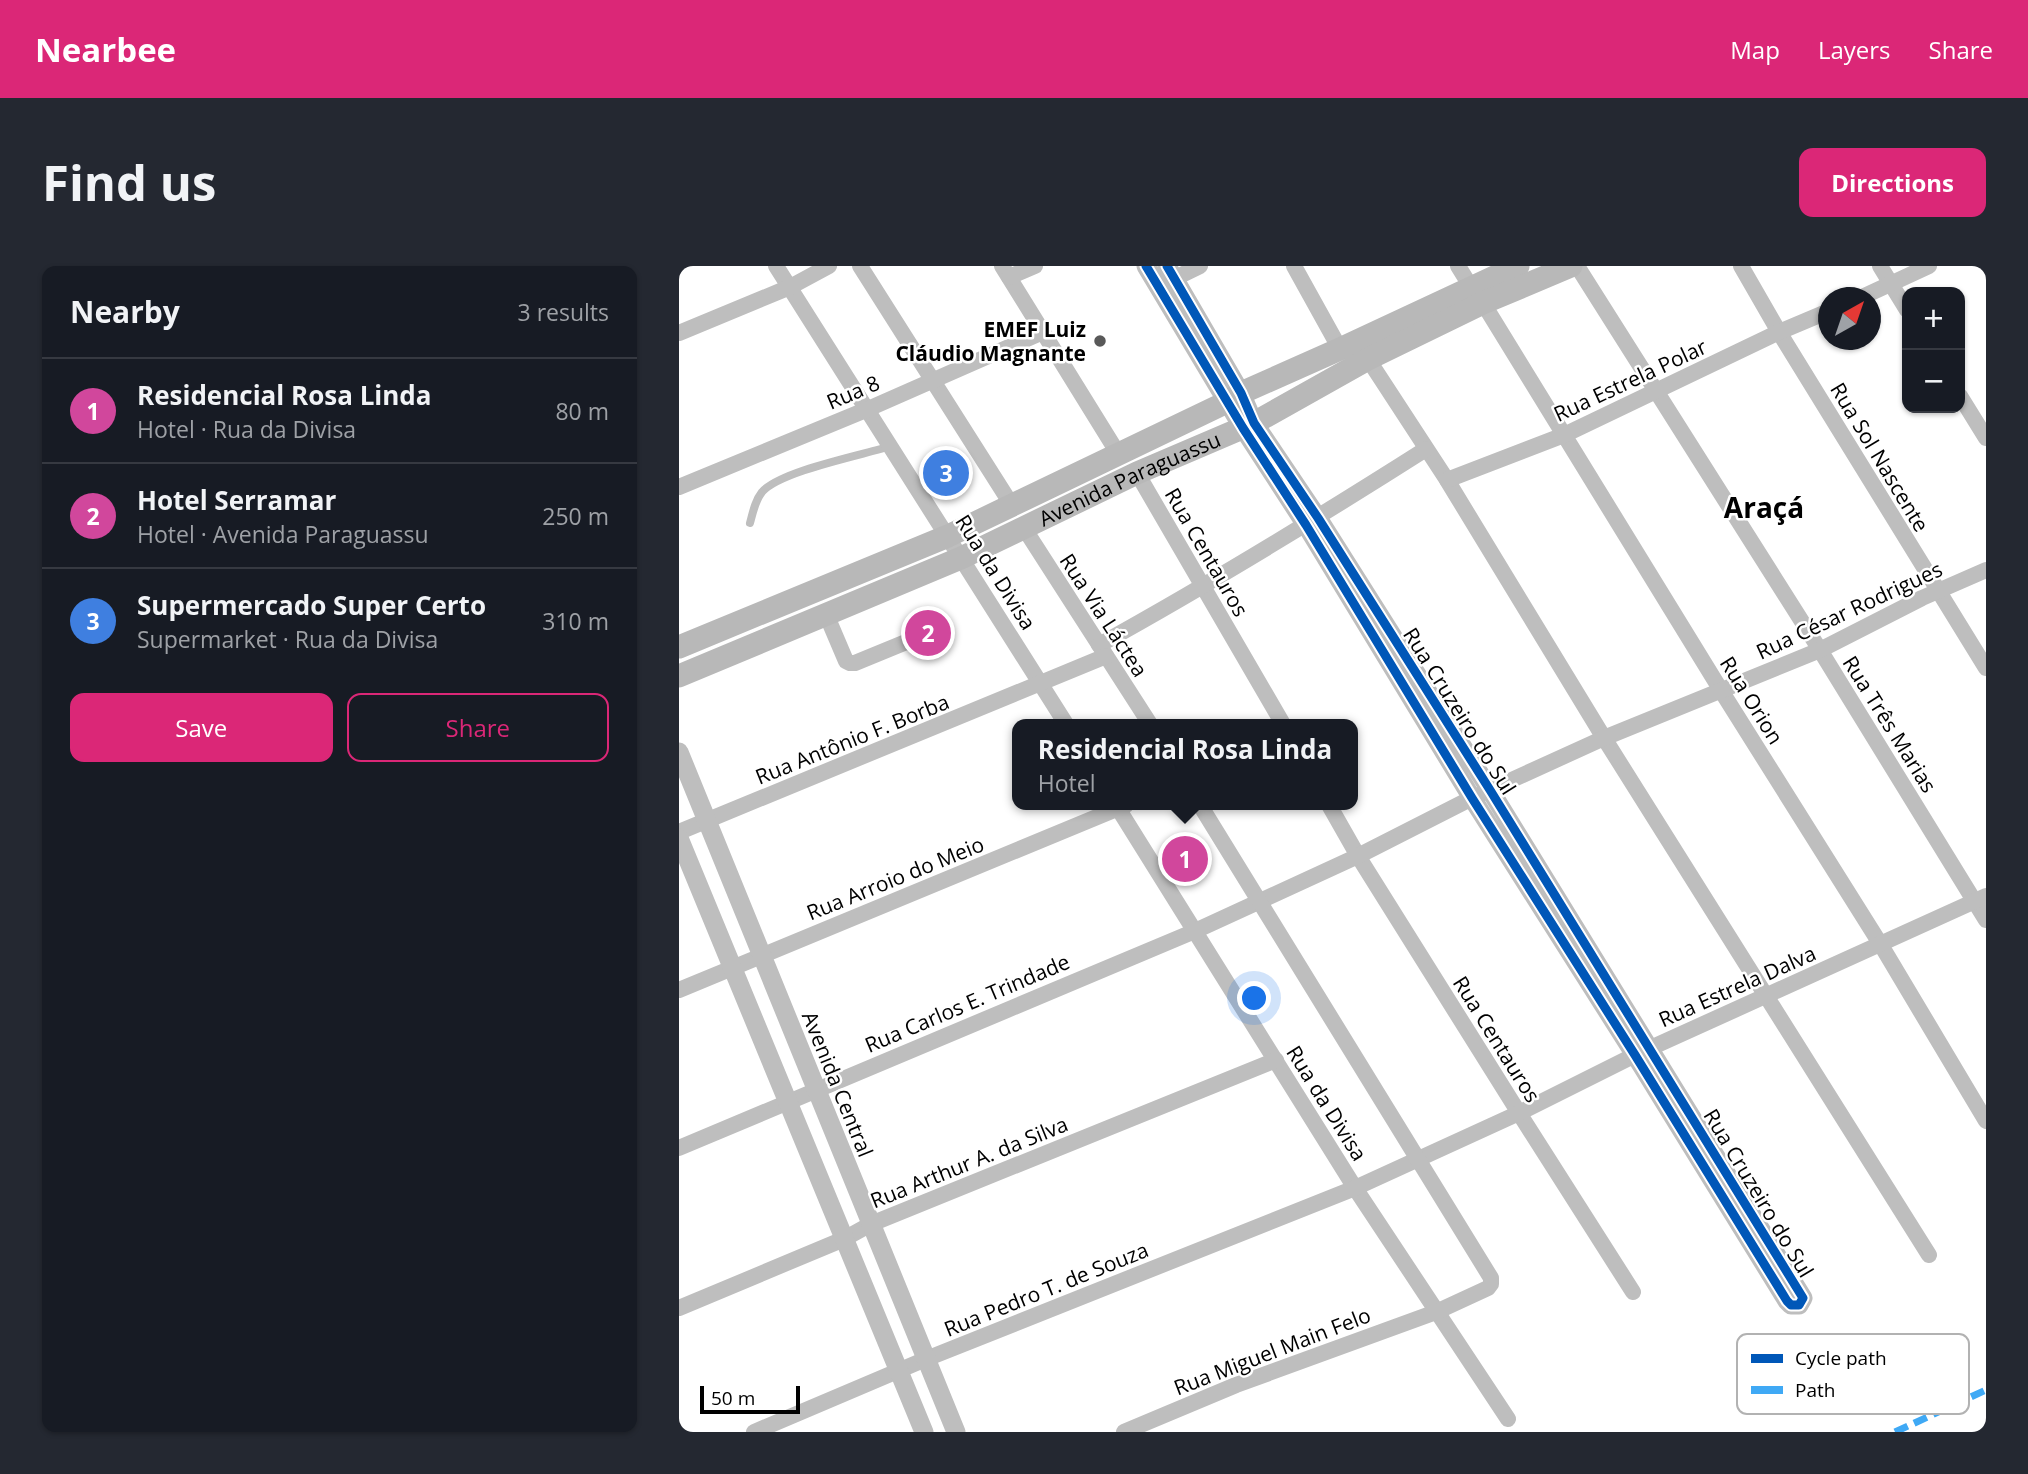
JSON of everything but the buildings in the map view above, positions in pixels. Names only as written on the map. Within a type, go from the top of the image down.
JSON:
[{"type":"main road","name":"Avenida Paraguassu","points":[[679,676],[961,558],[1137,473],[1249,426],[1477,295],[1518,266]]},
{"type":"main road","name":"Avenida Paraguassu","points":[[679,647],[1013,507],[1340,349],[1477,295],[1571,266]]},
{"type":"street","name":"Rua da Divisa","points":[[776,266],[1063,719]]},
{"type":"street","points":[[679,333],[790,287],[829,266]]},
{"type":"street","points":[[860,266],[1013,507]]},
{"type":"street","points":[[1035,266],[1005,272],[1119,455]]},
{"type":"street","name":"Rua Cruzeiro do Sul","points":[[1146,266],[1167,277],[1249,426],[1312,522],[1747,1221]]},
{"type":"street","points":[[1167,277],[1200,266]]},
{"type":"street","points":[[1294,266],[1340,349]]},
{"type":"street","name":"Rua Orion","points":[[1458,266],[1881,945],[1986,1121]]},
{"type":"street","name":"Rua Três Marias","points":[[1577,266],[1981,899],[1986,920]]},
{"type":"street","name":"Rua Sol Nascente","points":[[1741,266],[1986,668]]},
{"type":"street","points":[[1880,266],[1902,302]]},
{"type":"street","points":[[1881,289],[1929,266]]},
{"type":"street","name":"Rua Estrela Polar","points":[[1447,481],[1564,435],[1818,316]]},
{"type":"street","name":"Rua 8","points":[[679,487],[868,409],[1043,332]]},
{"type":"street","points":[[1368,359],[1447,481],[1604,738],[1929,1255]]},
{"type":"street","points":[[1965,404],[1986,438]]},
{"type":"street","name":"Rua Antônio F. Borba","points":[[679,835],[1041,684],[1103,650],[1426,449]]},
{"type":"street","name":"Rua Centauros","points":[[1137,473],[1280,719]]},
{"type":"street","name":"Rua Via Láctea","points":[[1024,528],[1147,719]]},
{"type":"street","name":"Rua César Rodrigues","points":[[1195,931],[1358,856],[1481,794],[1604,738],[1820,650],[1986,570]]},
{"type":"street","points":[[826,614],[846,661],[850,663],[911,640]]},
{"type":"street","name":"Avenida Central","points":[[679,752],[956,1432]]},
{"type":"street","name":"Rua Arroio do Meio","points":[[679,990],[1111,810]]},
{"type":"street","name":"Rua da Divisa","points":[[1123,810],[1195,931],[1355,1188],[1508,1424]]},
{"type":"street","points":[[1203,810],[1417,1159]]},
{"type":"street","name":"Rua Centauros","points":[[1332,810],[1518,1113],[1633,1292]]},
{"type":"street","points":[[679,835],[924,1432]]},
{"type":"street","name":"Rua Estrela Dalva","points":[[1355,1188],[1643,1052],[1981,899]]},
{"type":"street","name":"Rua Carlos E. Trindade","points":[[679,1148],[1195,931]]},
{"type":"street","name":"Rua Arthur A. da Silva","points":[[679,1308],[871,1224],[1276,1060]]},
{"type":"street","name":"Rua Miguel Main Felo","points":[[1124,1432],[1236,1385],[1436,1312],[1488,1288],[1492,1278],[1417,1159]]},
{"type":"street","name":"Rua Pedro T. de Souza","points":[[754,1432],[898,1370],[1355,1188]]},
{"type":"lane","points":[[750,523],[755,503],[764,490],[789,475],[891,446]]},
{"type":"marked path","points":[[1969,1398],[1986,1390]]},
{"type":"marked path","points":[[1895,1432],[1934,1414]]},
{"type":"cycle path","points":[[1146,266],[1472,798],[1787,1301],[1791,1305],[1799,1305],[1803,1298],[1490,790],[1318,518],[1254,423],[1241,393],[1167,266]]},
{"type":"place","name":"EMEF Luiz Cláudio Magnante","points":[[1100,341]]},
{"type":"place","name":"Supermercado Super Certo","points":[[946,473]]},
{"type":"place","name":"Hotel Serramar","points":[[928,633]]},
{"type":"place","name":"Residencial Rosa Linda","points":[[1185,859]]},
{"type":"district","name":"Araçá","points":[[1764,507]]}]
